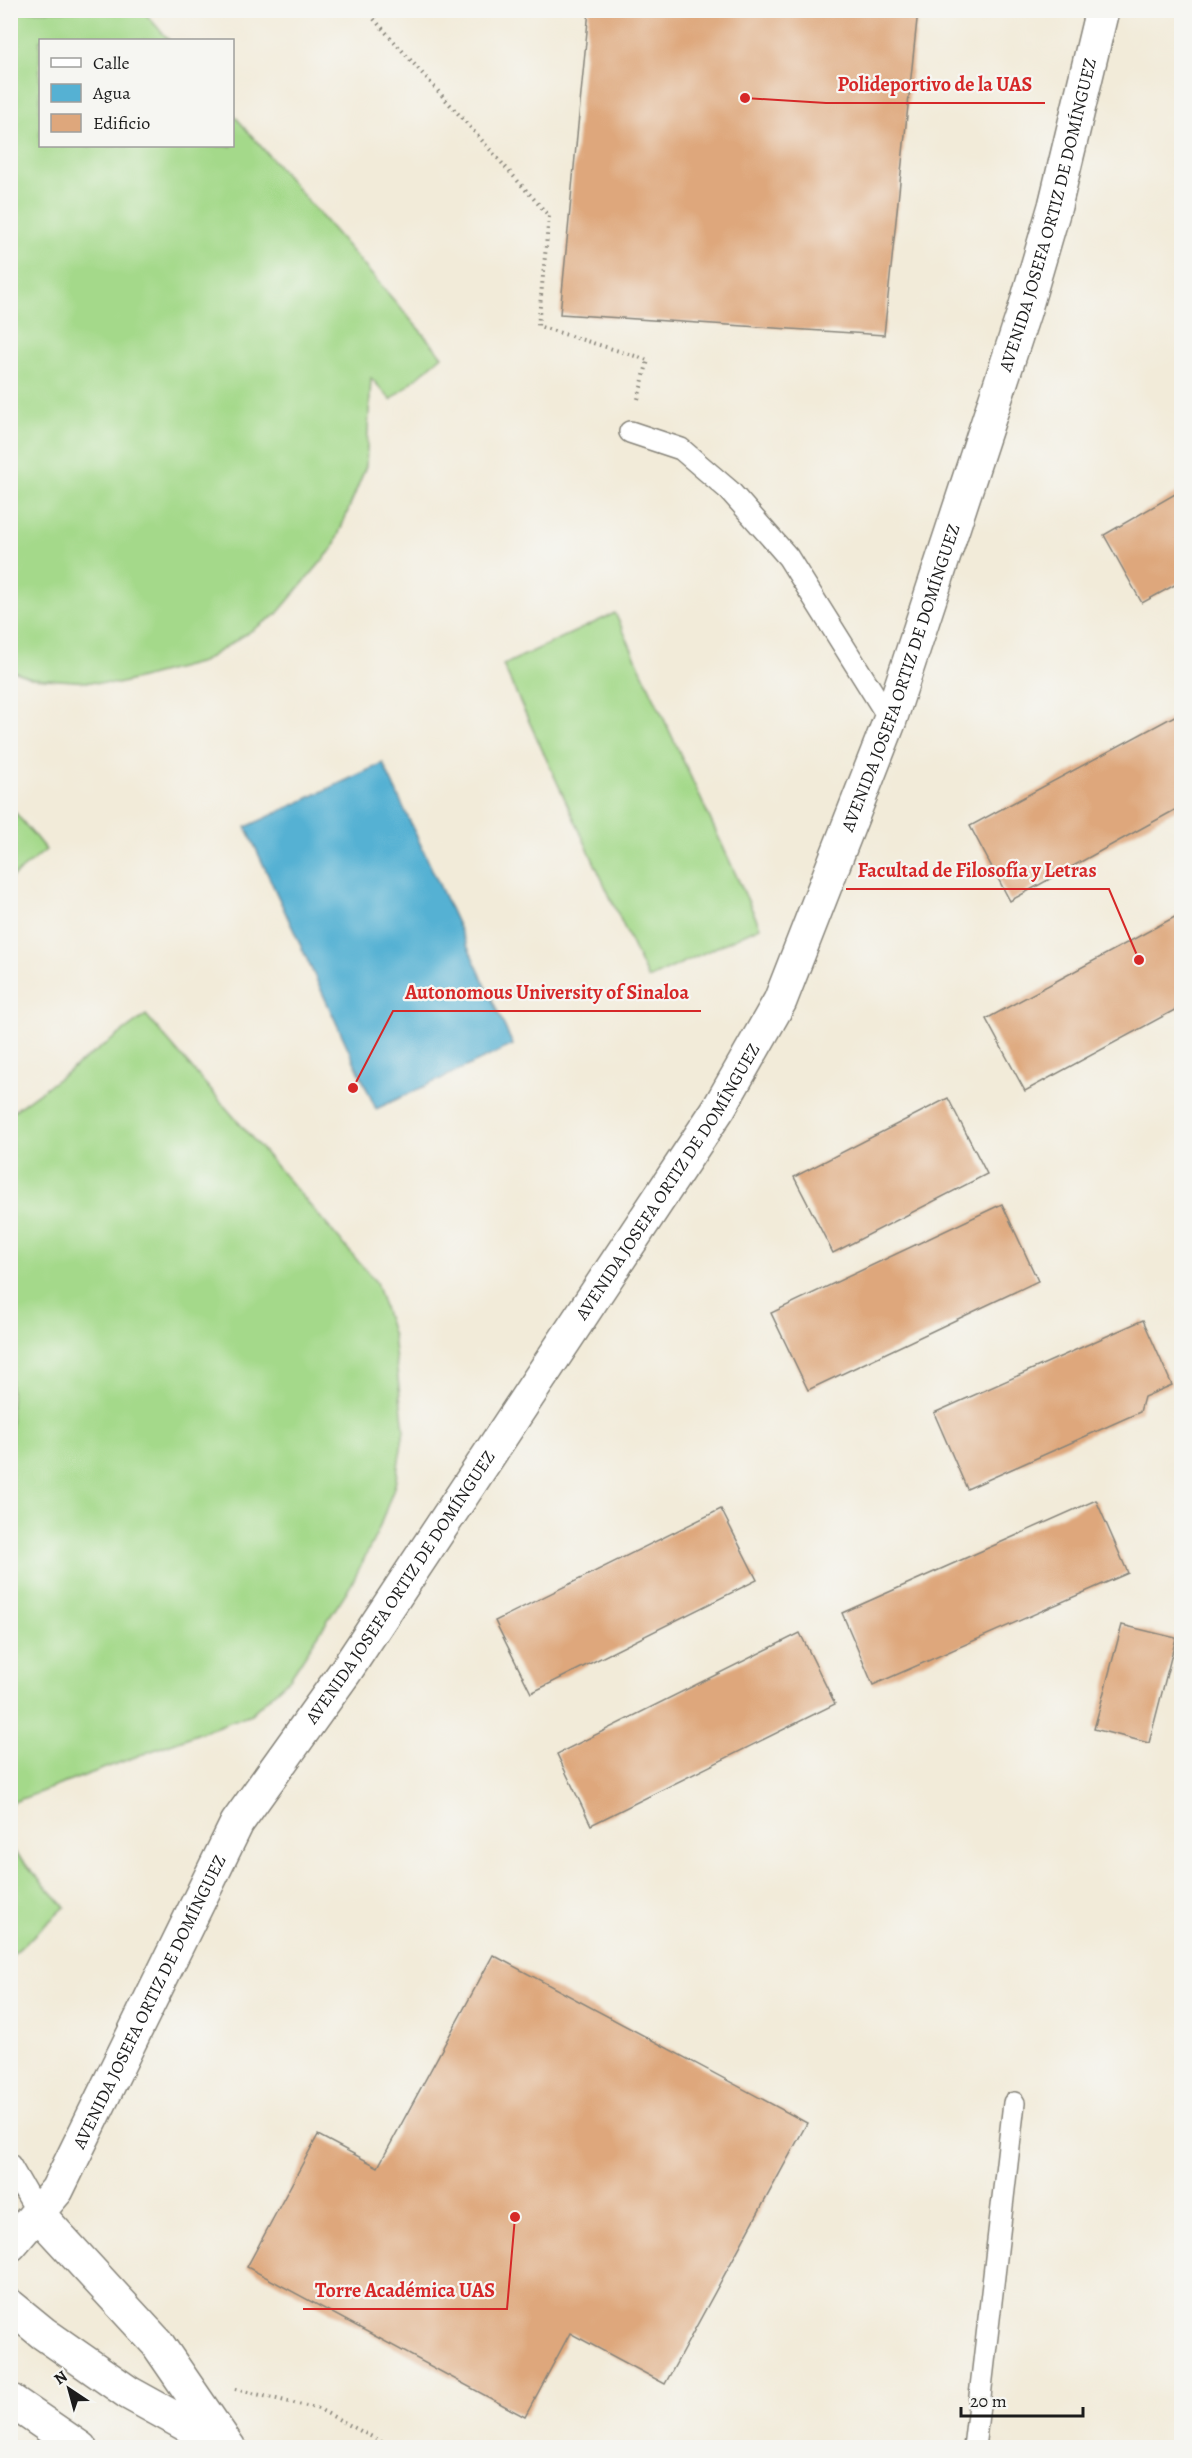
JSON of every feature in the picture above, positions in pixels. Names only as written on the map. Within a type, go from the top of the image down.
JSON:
[{"type":"street","name":"AVENIDA JOSEFA ORTIZ DE DOMÍNGUEZ","points":[[10,2246],[39,2215],[57,2190],[237,1823],[345,1672],[712,1118],[753,1052],[780,1001],[890,720],[1024,312],[1055,206],[1102,10]]},
{"type":"street","points":[[39,2215],[157,2343],[228,2448]]},
{"type":"street","points":[[10,2306],[43,2333],[129,2393],[228,2448]]},
{"type":"street","points":[[10,2400],[80,2448]]},
{"type":"lane","points":[[630,432],[681,449],[730,491],[788,557],[890,720]]},
{"type":"lane","points":[[974,2448],[1014,2103]]},
{"type":"lane","points":[[10,2165],[39,2215]]},
{"type":"path","points":[[366,10],[549,216],[538,326],[648,360],[630,432]]},
{"type":"green space","points":[[10,11],[143,11],[168,39],[39,39],[39,147],[234,147],[234,115],[442,356],[391,400],[371,378],[366,466],[333,548],[276,615],[202,662],[118,684],[31,678],[11,670]]},
{"type":"green space","points":[[615,613],[760,927],[648,979],[503,665]]},
{"type":"green space","points":[[10,806],[46,850],[11,878],[10,878]]},
{"type":"green space","points":[[146,1015],[376,1282],[393,1336],[404,1430],[395,1485],[378,1531],[351,1585],[290,1678],[251,1714],[11,1803],[11,1113]]},
{"type":"green space","points":[[11,1848],[65,1907],[11,1956]]},
{"type":"water","points":[[383,763],[513,1045],[376,1109],[246,827]]},
{"type":"building","points":[[589,10],[918,10],[884,335],[560,314]]},
{"type":"building","points":[[1182,490],[1182,581],[1142,603],[1104,535]]},
{"type":"building","points":[[1182,712],[1182,806],[1010,901],[970,826]]},
{"type":"building","points":[[1182,913],[1182,1006],[1025,1091],[986,1019]]},
{"type":"building","points":[[948,1098],[987,1174],[833,1253],[794,1177]]},
{"type":"building","points":[[1002,1204],[1038,1281],[808,1390],[771,1313]]},
{"type":"building","points":[[1143,1320],[1172,1385],[1144,1397],[1140,1412],[967,1489],[934,1413]]},
{"type":"building","points":[[1096,1500],[1128,1573],[873,1685],[842,1613]]},
{"type":"building","points":[[721,1509],[757,1580],[531,1693],[495,1621]]},
{"type":"building","points":[[1122,1625],[1176,1638],[1149,1743],[1094,1729]]},
{"type":"building","points":[[800,1633],[835,1704],[591,1825],[557,1754]]},
{"type":"building","points":[[493,1955],[807,2123],[665,2384],[570,2333],[525,2417],[247,2267],[318,2135],[378,2167]]},
{"type":"place","name":"Polideportivo de la UAS","points":[[745,98]]},
{"type":"place","name":"Facultad de Filosofía y Letras","points":[[1139,960]]},
{"type":"place","name":"Autonomous University of Sinaloa","points":[[353,1088]]},
{"type":"place","name":"Torre Académica UAS","points":[[515,2217]]}]
